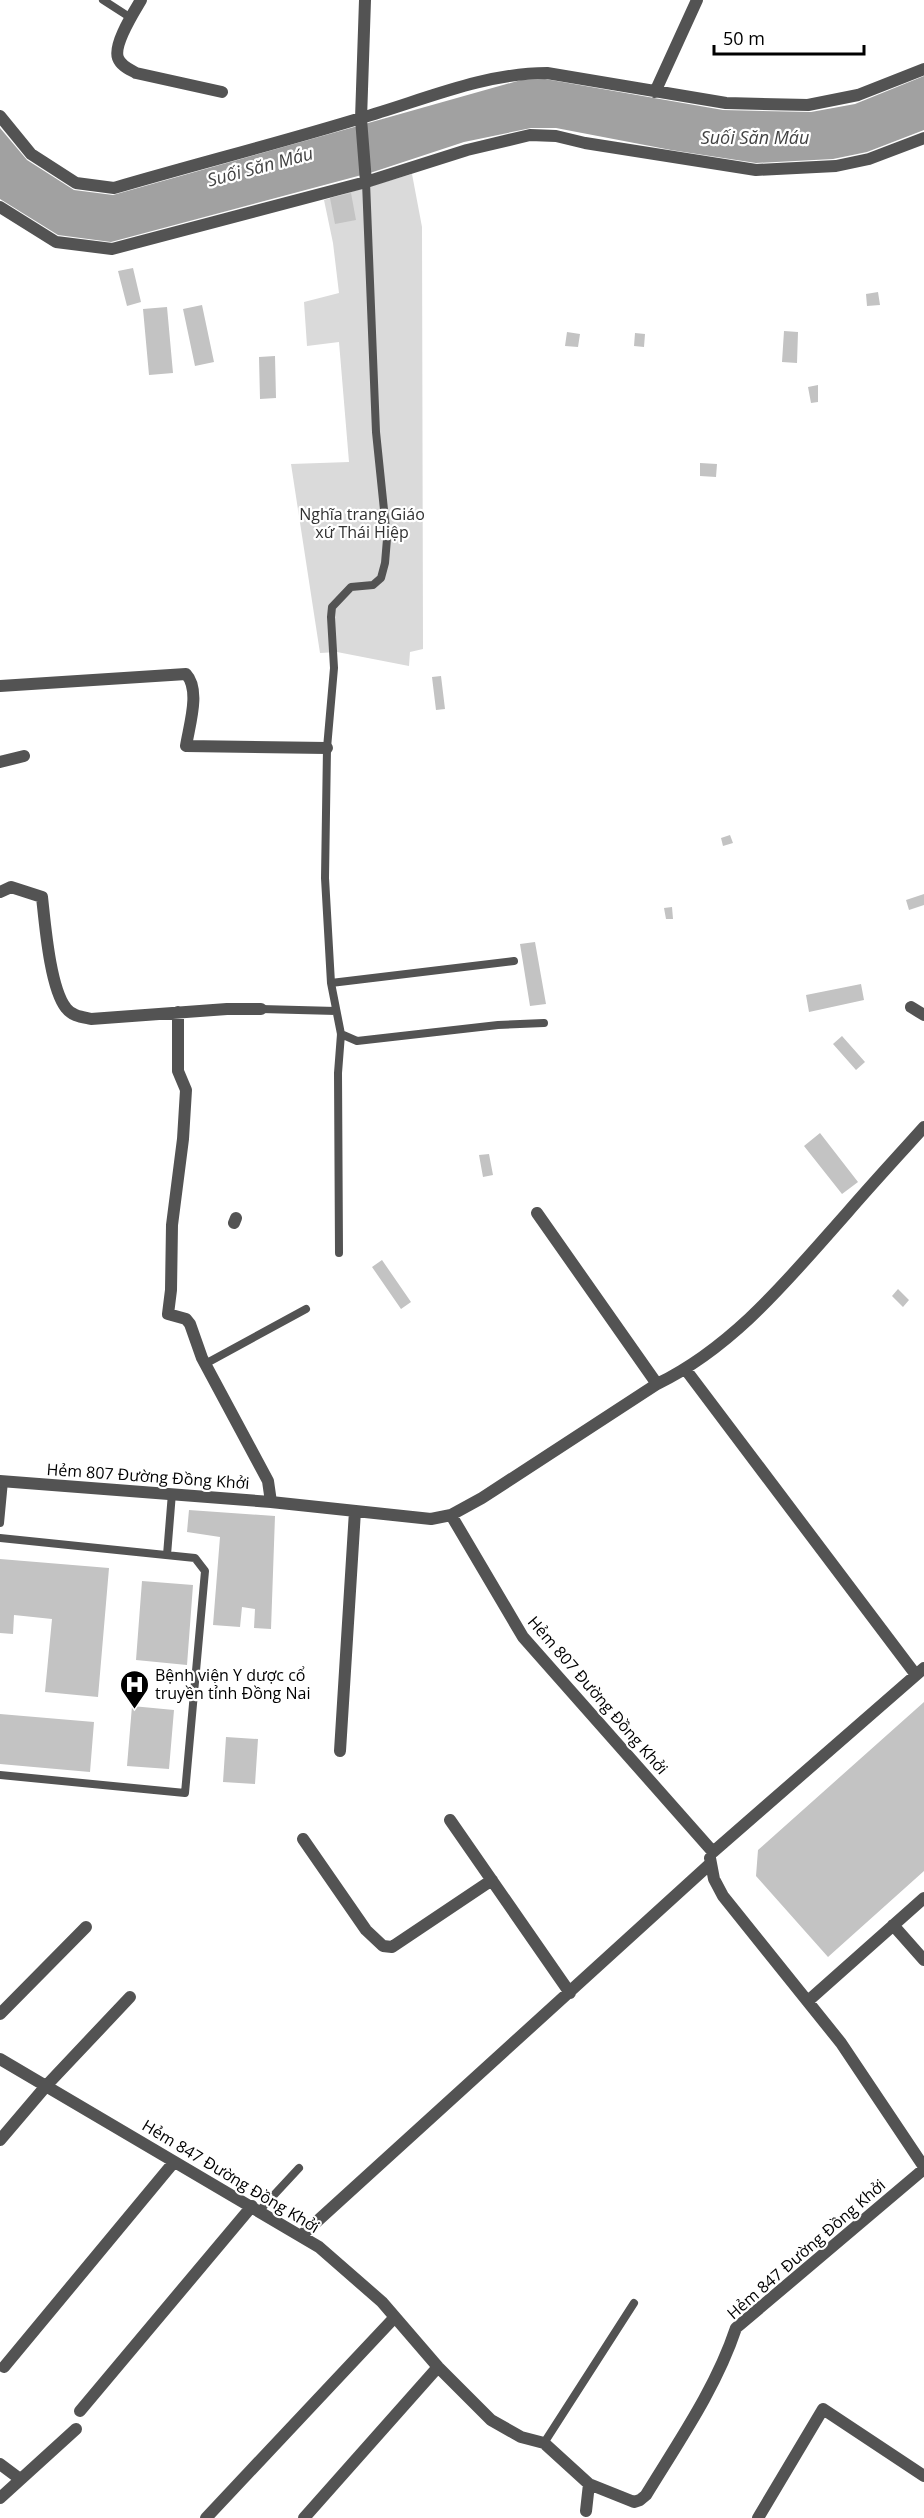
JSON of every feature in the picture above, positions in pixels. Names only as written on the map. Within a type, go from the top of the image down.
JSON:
[{"type":"street","points":[[141,0],[117,51],[118,59],[124,66],[136,73],[222,92]]},
{"type":"street","points":[[365,0],[361,118],[366,182]]},
{"type":"street","points":[[655,92],[697,0]]},
{"type":"street","points":[[0,116],[31,154],[76,183],[114,188],[361,118],[450,90],[521,73],[547,73],[726,103],[808,105],[858,95],[924,69]]},
{"type":"street","points":[[0,207],[56,242],[112,249],[366,182],[467,150],[530,135],[556,136],[756,170],[836,166],[869,159],[924,138]]},
{"type":"street","points":[[0,686],[186,674],[192,685],[193,702],[186,746],[327,748]]},
{"type":"street","points":[[0,762],[24,756]]},
{"type":"street","points":[[0,892],[11,887],[42,897],[59,995],[66,1010],[78,1017],[92,1019],[227,1009],[261,1009]]},
{"type":"street","points":[[911,1007],[924,1015]]},
{"type":"street","points":[[178,1012],[178,1071],[186,1090],[183,1139],[172,1225],[171,1290],[168,1314],[188,1322],[205,1364],[268,1481],[271,1502]]},
{"type":"street","points":[[451,1515],[482,1498],[657,1384],[686,1370],[730,1336],[782,1288],[924,1128]]},
{"type":"street","points":[[537,1213],[657,1384]]},
{"type":"street","points":[[302,2235],[570,1993],[711,1858],[920,1672],[686,1370]]},
{"type":"street","name":"Hẻm 807 Đường Đồng Khởi","points":[[2,1481],[271,1502],[431,1519],[451,1515],[523,1637],[711,1858],[714,1879],[723,1896],[808,2001],[872,2086],[924,2168]]},
{"type":"street","points":[[340,1751],[355,1511]]},
{"type":"street","points":[[450,1820],[570,1993]]},
{"type":"street","points":[[303,1839],[366,1930],[383,1946],[392,1947],[492,1880]]},
{"type":"street","points":[[808,2001],[924,1898]]},
{"type":"street","points":[[893,1925],[924,1960]]},
{"type":"street","points":[[0,2014],[86,1927]]},
{"type":"street","points":[[0,2140],[46,2086],[130,1997]]},
{"type":"street","name":"Hẻm 847 Đường Đồng Khởi","points":[[0,2059],[302,2235],[382,2302],[438,2367],[491,2420],[521,2437],[544,2444],[589,2484],[634,2502],[646,2495],[686,2429],[724,2362],[736,2328],[924,2168]]},
{"type":"street","points":[[4,2367],[174,2162]]},
{"type":"street","points":[[80,2411],[256,2208]]},
{"type":"street","points":[[206,2518],[395,2317]]},
{"type":"street","points":[[304,2518],[438,2367]]},
{"type":"street","points":[[758,2518],[823,2409],[924,2476]]},
{"type":"street","points":[[0,2498],[76,2429]]},
{"type":"street","points":[[0,2464],[20,2479]]},
{"type":"street","points":[[586,2511],[589,2484]]},
{"type":"lane","points":[[103,0],[131,18]]},
{"type":"lane","points":[[339,1252],[338,1073],[341,1034],[331,983],[325,878],[327,748],[334,668],[332,607],[351,587],[373,585],[381,578],[386,553],[376,432],[366,182]]},
{"type":"lane","points":[[331,983],[514,962]]},
{"type":"lane","points":[[261,1009],[336,1011]]},
{"type":"lane","points":[[341,1034],[357,1041],[498,1025],[544,1023]]},
{"type":"lane","points":[[205,1364],[306,1309]]},
{"type":"lane","points":[[0,1522],[2,1481]]},
{"type":"lane","points":[[167,1555],[172,1494]]},
{"type":"lane","points":[[0,1538],[195,1558],[205,1572],[185,1793],[0,1775]]},
{"type":"lane","points":[[256,2208],[299,2168]]},
{"type":"lane","points":[[544,2444],[634,2303]]},
{"type":"green space","name":"Nghĩa trang Giáo xứ Thái Hiệp","points":[[412,174],[422,227],[423,649],[410,652],[409,666],[337,652],[320,653],[291,464],[349,462],[339,342],[307,346],[304,302],[339,293],[333,243],[324,200]]},
{"type":"water","name":"Suối Săn Máu","points":[[924,76],[924,130],[867,152],[833,159],[756,163],[671,150],[556,128],[531,128],[464,142],[373,172],[111,242],[58,235],[0,199],[0,128],[27,160],[74,190],[113,195],[521,80],[545,79],[723,110],[811,112],[855,104]]},
{"type":"building","points":[[351,193],[356,220],[335,224],[330,198]]},
{"type":"building","points":[[133,268],[141,302],[127,306],[118,271]]},
{"type":"building","points":[[878,292],[880,305],[867,306],[866,294]]},
{"type":"building","points":[[202,305],[214,362],[195,366],[183,309]]},
{"type":"building","points":[[167,307],[173,373],[149,375],[143,309]]},
{"type":"building","points":[[784,331],[798,332],[797,363],[782,362]]},
{"type":"building","points":[[567,332],[580,334],[578,347],[565,346]]},
{"type":"building","points":[[635,333],[645,334],[644,347],[634,346]]},
{"type":"building","points":[[275,356],[276,398],[260,399],[259,357]]},
{"type":"building","points":[[818,385],[818,402],[811,403],[808,387]]},
{"type":"building","points":[[700,463],[717,464],[716,477],[700,476]]},
{"type":"building","points":[[441,676],[445,709],[436,710],[432,677]]},
{"type":"building","points":[[730,835],[733,843],[723,846],[721,838]]},
{"type":"building","points":[[924,894],[924,905],[909,910],[906,900]]},
{"type":"building","points":[[672,907],[673,919],[666,919],[664,908]]},
{"type":"building","points":[[535,942],[546,1004],[530,1006],[520,944]]},
{"type":"building","points":[[861,984],[864,1000],[809,1012],[806,995]]},
{"type":"building","points":[[842,1036],[865,1062],[856,1070],[833,1044]]},
{"type":"building","points":[[820,1133],[858,1182],[842,1194],[804,1146]]},
{"type":"building","points":[[489,1154],[493,1175],[483,1177],[479,1155]]},
{"type":"building","points":[[382,1260],[411,1302],[401,1309],[372,1267]]},
{"type":"building","points":[[898,1289],[909,1300],[903,1307],[892,1296]]},
{"type":"building","points":[[189,1510],[275,1516],[271,1629],[254,1628],[255,1609],[242,1607],[240,1627],[213,1625],[220,1537],[187,1532]]},
{"type":"building","points":[[0,1559],[109,1568],[98,1697],[45,1692],[52,1619],[14,1615],[13,1634],[0,1633]]},
{"type":"building","points":[[142,1581],[193,1585],[187,1665],[136,1660]]},
{"type":"building","points":[[924,1702],[924,1871],[828,1957],[756,1876],[758,1850]]},
{"type":"building","points":[[132,1706],[174,1710],[169,1769],[127,1766]]},
{"type":"building","points":[[0,1714],[94,1722],[90,1772],[0,1764]]},
{"type":"building","points":[[226,1737],[258,1739],[255,1784],[223,1782]]},
{"type":"place","name":"Bệnh viện Y dược cổ truyền tỉnh Đồng Nai","points":[[134,1710]]}]
